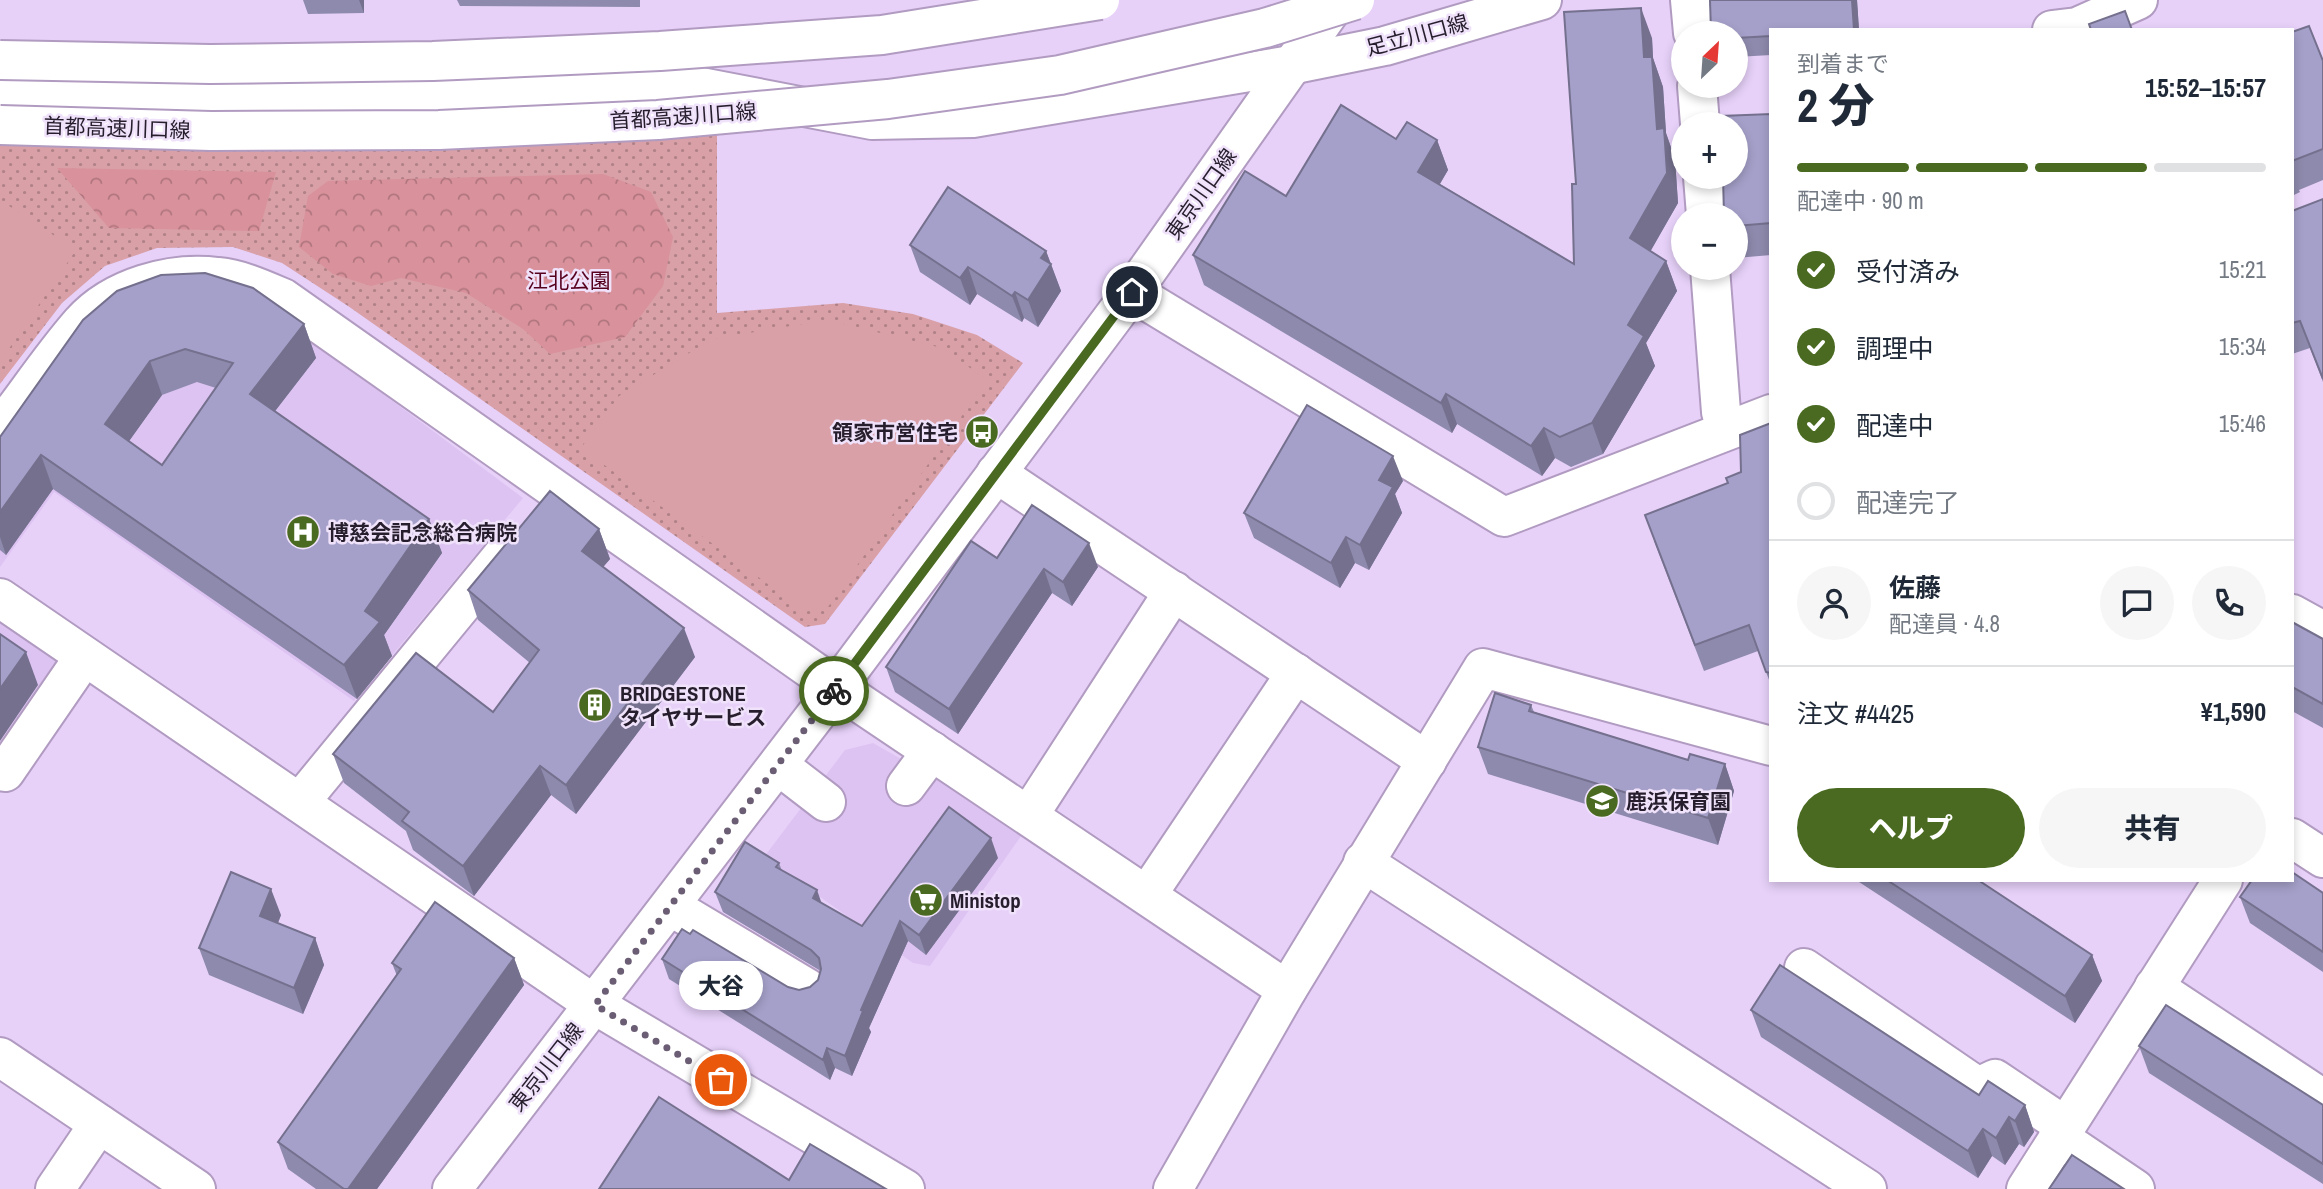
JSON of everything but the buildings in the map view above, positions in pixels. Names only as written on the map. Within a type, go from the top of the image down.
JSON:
[{"type":"main road","points":[[0,89],[131,93],[429,93],[685,84],[872,21],[978,0]]},
{"type":"main road","points":[[0,60],[210,64],[433,61],[660,51],[882,35],[1100,0]]},
{"type":"main road","name":"東京川口線","points":[[453,1189],[778,765],[1132,292],[1338,0]]},
{"type":"main road","name":"首都高速川口線","points":[[0,125],[211,131],[439,130],[658,120],[888,99],[1060,75],[1265,28],[1355,0]]},
{"type":"main road","name":"足立川口線","points":[[685,84],[872,120],[973,118],[1291,65],[1385,46],[1542,0]]},
{"type":"main road","points":[[1690,0],[1692,21]]},
{"type":"main road","points":[[2047,0],[2051,28]]},
{"type":"main road","points":[[2068,28],[2077,27],[2138,0]]},
{"type":"main road","points":[[0,429],[82,321],[137,285],[217,276],[250,284],[283,298],[541,509],[836,687],[1287,989]]},
{"type":"main road","points":[[1711,280],[1721,412],[1726,430]]},
{"type":"main road","points":[[1132,292],[1504,517],[1769,415]]},
{"type":"main road","points":[[996,472],[1427,761]]},
{"type":"main road","points":[[300,802],[541,509]]},
{"type":"main road","points":[[1029,815],[1174,591]]},
{"type":"main road","points":[[0,598],[595,1005],[905,1189]]},
{"type":"main road","points":[[2294,615],[2323,631]]},
{"type":"main road","points":[[5,772],[83,657]]},
{"type":"main road","points":[[1173,1189],[1287,989],[1483,668],[1769,745]]},
{"type":"main road","points":[[1147,895],[1296,673]]},
{"type":"main road","points":[[906,786],[932,751]]},
{"type":"main road","points":[[778,765],[825,802]]},
{"type":"main road","points":[[2294,839],[2323,858]]},
{"type":"main road","points":[[1363,862],[1867,1189]]},
{"type":"main road","points":[[2026,1189],[2222,882]]},
{"type":"main road","points":[[670,906],[807,988]]},
{"type":"main road","points":[[1804,968],[1978,1087],[1995,1079],[2135,1189]]},
{"type":"main road","points":[[2154,988],[2323,1099]]},
{"type":"main road","points":[[0,1057],[196,1189]]},
{"type":"main road","points":[[55,1189],[99,1124]]},
{"type":"shaded area","name":"博慈会記念総合病院","points":[[278,320],[316,344],[523,498],[354,701],[54,492],[0,567],[0,467]]},
{"type":"shaded area","points":[[0,621],[59,661],[0,761]]},
{"type":"shaded area","points":[[873,743],[947,785],[1021,836],[930,966],[913,963],[764,857],[845,750]]},
{"type":"green space","name":"江北公園","points":[[0,127],[717,132],[717,313],[843,303],[913,314],[977,335],[1023,363],[825,624],[805,627],[348,306],[282,263],[233,247],[157,248],[105,266],[62,303],[0,384]]},
{"type":"green space","points":[[57,168],[276,172],[259,231],[109,228]]},
{"type":"green space","points":[[603,174],[651,192],[673,237],[663,286],[625,337],[550,354],[523,329],[466,293],[401,278],[371,286],[333,274],[299,247],[308,196],[328,181]]},
{"type":"green space","points":[[0,200],[76,250],[0,362]]},
{"type":"green space","points":[[827,320],[942,348],[987,380],[828,607],[805,611],[581,448],[619,396],[712,339]]},
{"type":"way so far","points":[[721,1080],[595,1005],[834,691]]},
{"type":"place","name":"領家市営住宅","points":[[982,432]]},
{"type":"place","name":"博慈会記念総合病院","points":[[303,532]]},
{"type":"place","name":"BRIDGESTONE タイヤサービス","points":[[595,705]]},
{"type":"place","name":"鹿浜保育園","points":[[1602,801]]},
{"type":"place","name":"Ministop","points":[[926,900]]},
{"type":"place","name":"大谷","points":[[721,1080]]},
{"type":"route","points":[[834,691],[1132,292]]}]
